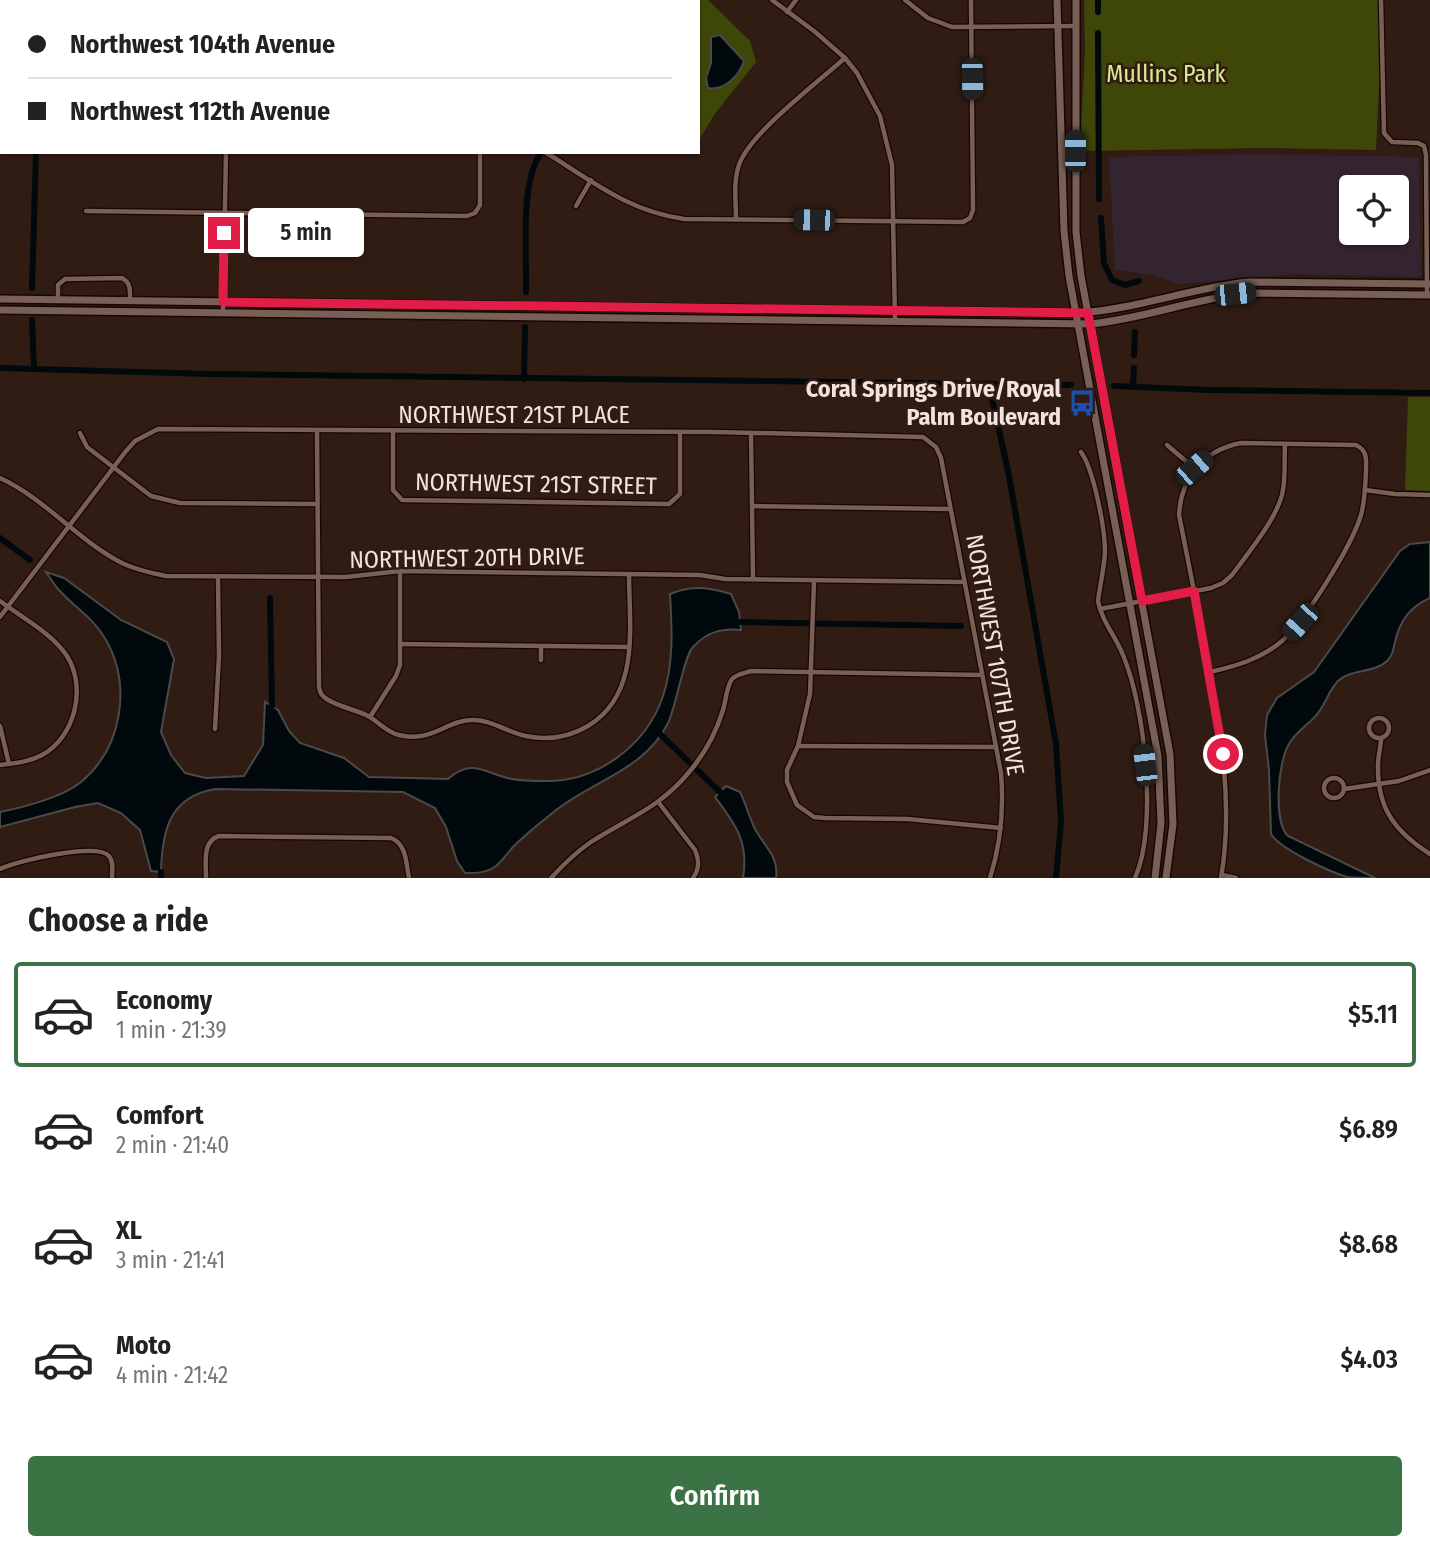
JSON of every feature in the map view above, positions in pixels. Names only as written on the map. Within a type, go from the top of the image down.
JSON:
[{"type":"main road","points":[[1057,0],[1064,231],[1076,313],[1158,756],[1161,822],[1155,878]]},
{"type":"main road","points":[[1076,0],[1076,232],[1088,313],[1171,766],[1173,824],[1166,878]]},
{"type":"main road","points":[[0,299],[1088,313],[1131,307],[1219,285],[1248,282],[1429,284]]},
{"type":"main road","points":[[0,310],[1090,324],[1134,319],[1220,296],[1249,293],[1429,295]]},
{"type":"street","points":[[772,0],[845,58],[870,95],[880,116],[892,165],[895,322]]},
{"type":"street","points":[[787,12],[796,0]]},
{"type":"street","points":[[905,0],[928,18],[952,27],[1076,26]]},
{"type":"street","points":[[548,154],[624,202],[662,216],[684,219],[962,222],[970,218],[973,210],[971,0]]},
{"type":"street","points":[[1381,0],[1384,133],[1392,142],[1418,143],[1424,146],[1429,295]]},
{"type":"street","points":[[736,219],[738,166],[748,147],[845,58]]},
{"type":"street","points":[[223,313],[226,154]]},
{"type":"street","points":[[86,211],[467,216],[475,213],[480,205],[480,154]]},
{"type":"street","points":[[576,206],[591,180]]},
{"type":"street","points":[[58,300],[58,285],[65,279],[122,278],[130,286],[131,301]]},
{"type":"street","name":"NORTHWEST 21ST PLACE","points":[[0,617],[135,441],[159,429],[751,433],[916,436],[930,441]]},
{"type":"street","name":"NORTHWEST 21ST STREET","points":[[393,431],[393,489],[396,496],[402,500],[569,503],[669,504],[676,500],[680,494],[680,434]]},
{"type":"street","points":[[317,432],[319,687],[325,698],[370,717],[383,728],[398,735],[425,736],[460,721],[471,720],[492,722],[514,733],[530,737],[562,737],[580,731],[596,721],[617,698],[624,681],[629,647],[629,574]]},
{"type":"street","points":[[80,433],[87,447],[113,468],[151,496],[165,501],[317,504]]},
{"type":"street","points":[[751,433],[753,579]]},
{"type":"street","name":"NORTHWEST 107TH DRIVE","points":[[930,441],[941,458],[996,747],[1003,801],[998,854],[990,878]]},
{"type":"street","points":[[1167,445],[1194,468]]},
{"type":"street","points":[[1210,672],[1241,665],[1262,655],[1283,641],[1300,622],[1356,531],[1365,491],[1366,456],[1363,448],[1356,445],[1232,445],[1209,456],[1194,468],[1180,498],[1179,515],[1210,672],[1225,769],[1222,877],[1236,878]]},
{"type":"street","points":[[1100,609],[1211,589],[1233,575],[1275,511],[1284,484],[1285,445]]},
{"type":"street","points":[[1081,452],[1092,474],[1105,542],[1098,601],[1107,627],[1123,655],[1142,743],[1146,778],[1146,830],[1142,863],[1135,878]]},
{"type":"street","name":"NORTHWEST 20TH DRIVE","points":[[0,478],[22,490],[110,556],[143,571],[166,576],[346,577],[400,571],[964,582]]},
{"type":"street","points":[[1365,491],[1430,495]]},
{"type":"street","points":[[752,506],[950,509]]},
{"type":"street","points":[[370,717],[400,665],[400,571]]},
{"type":"street","points":[[215,729],[219,656],[218,577]]},
{"type":"street","points":[[814,581],[810,694],[798,746],[787,770],[787,782],[797,805],[805,812],[825,818],[908,819],[1001,828]]},
{"type":"street","points":[[0,601],[54,641],[67,656],[78,690],[71,721],[56,746],[29,761],[0,765]]},
{"type":"street","points":[[400,644],[629,647]]},
{"type":"street","points":[[541,646],[541,660]]},
{"type":"street","points":[[551,878],[589,844],[659,803],[683,780],[704,752],[719,722],[733,678],[751,671],[982,676]]},
{"type":"street","points":[[1377,718],[1383,719],[1389,726],[1387,735],[1381,738],[1371,734],[1369,728],[1371,722],[1377,718]]},
{"type":"street","points":[[0,726],[9,764]]},
{"type":"street","points":[[1381,738],[1378,765],[1382,799],[1395,826],[1409,841],[1430,854]]},
{"type":"street","points":[[798,746],[996,747]]},
{"type":"street","points":[[1344,789],[1343,782],[1337,778],[1327,780],[1324,786],[1325,792],[1332,798],[1339,796],[1344,789],[1399,781],[1430,770]]},
{"type":"street","points":[[659,803],[695,850],[698,869],[693,878]]},
{"type":"street","points":[[206,878],[207,845],[211,839],[232,836],[391,838],[403,846],[410,878]]},
{"type":"street","points":[[0,869],[72,852],[98,851],[107,854],[111,860],[112,878]]},
{"type":"shaded area","points":[[720,35],[744,61],[739,72],[725,85],[708,88],[706,78],[711,63],[711,37]]},
{"type":"shaded area","points":[[1261,154],[1419,157],[1421,277],[1293,274],[1179,284],[1152,275],[1115,270],[1109,157]]},
{"type":"shaded area","points":[[1430,542],[1430,598],[1411,610],[1403,621],[1387,661],[1382,665],[1349,674],[1338,681],[1318,713],[1292,739],[1282,764],[1279,805],[1283,829],[1288,836],[1375,878],[1347,877],[1295,853],[1271,834],[1265,735],[1267,715],[1277,698],[1314,672],[1400,551],[1410,544]]},
{"type":"shaded area","points":[[46,572],[64,578],[121,620],[167,642],[174,659],[161,732],[171,755],[185,773],[206,778],[244,776],[263,745],[265,702],[278,710],[289,731],[300,743],[344,758],[369,777],[448,779],[457,772],[472,768],[524,781],[564,780],[583,775],[617,758],[645,731],[655,714],[667,684],[671,659],[670,594],[700,588],[731,594],[739,612],[741,630],[715,632],[693,647],[686,660],[668,723],[646,752],[632,764],[555,811],[489,870],[465,873],[457,861],[446,827],[435,808],[403,792],[215,789],[187,800],[171,818],[163,843],[161,872],[151,871],[140,830],[121,813],[98,803],[0,827],[0,812],[53,797],[81,782],[106,752],[119,716],[119,677],[106,640],[90,619],[58,589]]},
{"type":"shaded area","points":[[726,786],[740,792],[755,829],[773,857],[776,878],[743,878],[744,854],[739,834],[715,797]]},
{"type":"green space","points":[[700,0],[708,0],[750,41],[756,62],[714,115],[700,139]]},
{"type":"green space","name":"Mullins Park","points":[[1084,0],[1383,0],[1376,150],[1263,148],[1080,151],[1085,50]]},
{"type":"green space","points":[[1408,397],[1430,397],[1430,491],[1405,490]]},
{"type":"waterway","points":[[1098,0],[1098,12]]},
{"type":"waterway","points":[[1098,33],[1099,199]]},
{"type":"waterway","points":[[32,288],[36,154]]},
{"type":"waterway","points":[[526,292],[527,203],[533,169],[539,156]]},
{"type":"waterway","points":[[1101,218],[1104,263],[1112,280],[1125,285],[1139,281]]},
{"type":"waterway","points":[[32,320],[34,369]]},
{"type":"waterway","points":[[524,379],[525,327]]},
{"type":"waterway","points":[[1134,355],[1135,332]]},
{"type":"waterway","points":[[0,368],[209,374],[1071,385]]},
{"type":"waterway","points":[[1133,387],[1134,368]]},
{"type":"waterway","points":[[989,384],[1009,476],[1056,744],[1061,822],[1056,878]]},
{"type":"waterway","points":[[1114,386],[1430,393]]},
{"type":"waterway","points":[[0,538],[30,560]]},
{"type":"waterway","points":[[270,598],[272,706]]},
{"type":"waterway","points":[[740,622],[961,626]]},
{"type":"waterway","points":[[660,734],[723,795]]},
{"type":"waterway","points":[[161,872],[161,878]]},
{"type":"place","name":"Coral Springs Drive/Royal Palm Boulevard","points":[[1082,403]]},
{"type":"route","points":[[224,233],[223,302],[1088,313],[1142,601],[1194,591],[1223,754]]}]
